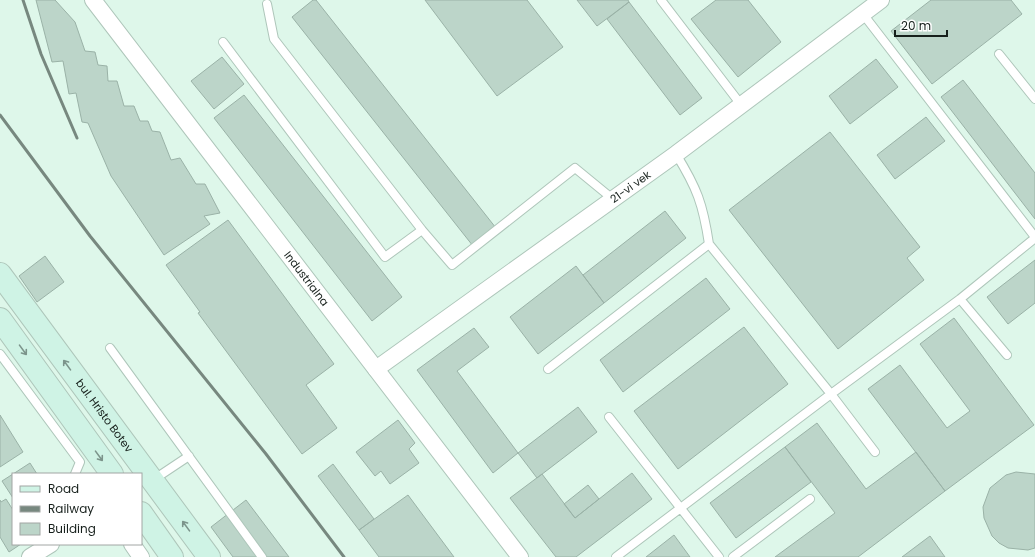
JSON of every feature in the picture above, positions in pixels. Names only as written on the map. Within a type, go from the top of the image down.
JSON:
[{"type":"main road","name":"bul. Hristo Botev","points":[[0,274],[139,473]]},
{"type":"main road","points":[[0,319],[111,473]]},
{"type":"main road","name":"bul. Hristo Botev","points":[[147,484],[209,557]]},
{"type":"main road","points":[[142,514],[172,557]]},
{"type":"street","name":"Industrialna","points":[[93,0],[520,557]]},
{"type":"street","name":"21-vi vek","points":[[376,369],[614,200],[742,106],[882,0]]},
{"type":"street","points":[[30,557],[49,545]]},
{"type":"street","points":[[133,545],[141,557]]},
{"type":"lane","points":[[661,0],[742,106]]},
{"type":"lane","points":[[267,4],[274,39],[422,230],[452,265],[575,168],[614,200]]},
{"type":"lane","points":[[616,557],[831,394],[960,299],[1035,238],[863,14]]},
{"type":"lane","points":[[223,42],[385,257],[422,230]]},
{"type":"lane","points":[[999,54],[1035,99]]},
{"type":"lane","points":[[676,154],[691,178],[700,197],[709,244],[831,394],[875,452]]},
{"type":"lane","points":[[548,369],[709,244]]},
{"type":"lane","points":[[960,299],[1007,355]]},
{"type":"lane","points":[[110,348],[262,557]]},
{"type":"lane","points":[[0,354],[80,462],[75,473]]},
{"type":"lane","points":[[610,417],[719,557]]},
{"type":"lane","points":[[147,484],[190,456]]},
{"type":"lane","points":[[732,557],[810,499]]},
{"type":"building","points":[[36,0],[55,0],[75,22],[85,51],[95,52],[98,65],[107,66],[108,81],[117,81],[124,106],[134,106],[140,121],[148,121],[152,131],[160,132],[171,160],[180,158],[196,184],[205,184],[220,213],[204,216],[210,224],[164,255],[111,176],[88,123],[82,122],[76,93],[69,94],[63,61],[52,62]]},
{"type":"building","points":[[313,0],[316,0],[496,228],[473,246],[292,17]]},
{"type":"building","points":[[425,0],[527,0],[563,47],[497,96]]},
{"type":"building","points":[[577,0],[628,0],[629,2],[597,26]]},
{"type":"building","points":[[716,0],[748,0],[781,42],[738,77],[691,19]]},
{"type":"building","points":[[931,0],[1011,0],[1022,14],[932,84],[891,31]]},
{"type":"building","points":[[629,2],[702,98],[680,115],[607,19]]},
{"type":"building","points":[[222,57],[244,84],[214,109],[191,81]]},
{"type":"building","points":[[876,59],[898,87],[850,124],[829,96]]},
{"type":"building","points":[[963,80],[1035,173],[1035,219],[941,97]]},
{"type":"building","points":[[244,95],[402,297],[372,321],[214,118]]},
{"type":"building","points":[[926,117],[945,141],[895,179],[877,155]]},
{"type":"building","points":[[830,132],[920,247],[907,258],[924,280],[838,349],[729,210]]},
{"type":"building","points":[[665,211],[686,238],[604,303],[583,275]]},
{"type":"building","points":[[228,220],[334,364],[306,385],[337,428],[302,454],[198,313],[200,312],[166,265]]},
{"type":"building","points":[[45,256],[64,282],[37,302],[19,276]]},
{"type":"building","points":[[1035,260],[1035,303],[1008,324],[987,297]]},
{"type":"building","points":[[576,266],[604,303],[538,354],[510,317]]},
{"type":"building","points":[[706,278],[730,309],[623,392],[600,360]]},
{"type":"building","points":[[954,318],[1034,425],[945,491],[868,389],[900,365],[947,428],[970,411],[920,344]]},
{"type":"building","points":[[744,327],[788,384],[678,469],[634,411]]},
{"type":"building","points":[[474,328],[489,347],[457,371],[518,453],[493,473],[417,370]]},
{"type":"building","points":[[578,407],[597,432],[537,478],[518,453]]},
{"type":"building","points":[[0,415],[23,452],[0,467]]},
{"type":"building","points":[[398,420],[415,443],[409,449],[419,463],[390,484],[381,471],[375,476],[356,452]]},
{"type":"building","points":[[817,423],[866,489],[916,452],[945,491],[858,557],[775,557],[835,513],[785,447]]},
{"type":"building","points":[[785,447],[811,482],[736,538],[710,503]]},
{"type":"building","points":[[30,463],[36,473],[15,473]]},
{"type":"building","points":[[333,464],[374,519],[359,530],[318,476]]},
{"type":"building","points":[[1016,472],[1035,474],[1035,548],[1028,550],[1008,548],[999,543],[992,536],[984,518],[983,507],[990,488],[1006,475]]},
{"type":"building","points":[[632,473],[652,499],[576,557],[556,557],[510,498],[542,474],[575,518]]},
{"type":"building","points":[[12,475],[12,496],[2,481]]},
{"type":"building","points":[[588,485],[599,499],[575,518],[564,504]]},
{"type":"building","points":[[408,495],[454,557],[379,557],[359,530]]},
{"type":"building","points":[[6,499],[12,508],[12,545],[20,545],[9,552],[0,537],[0,500],[1,502]]},
{"type":"building","points":[[246,500],[289,557],[233,557],[211,527]]},
{"type":"building","points":[[674,535],[690,557],[646,557]]},
{"type":"building","points":[[930,536],[945,557],[902,557]]},
{"type":"railway","points":[[23,0],[41,54],[77,138]]},
{"type":"railway","points":[[0,115],[90,236],[266,454],[344,557]]}]
